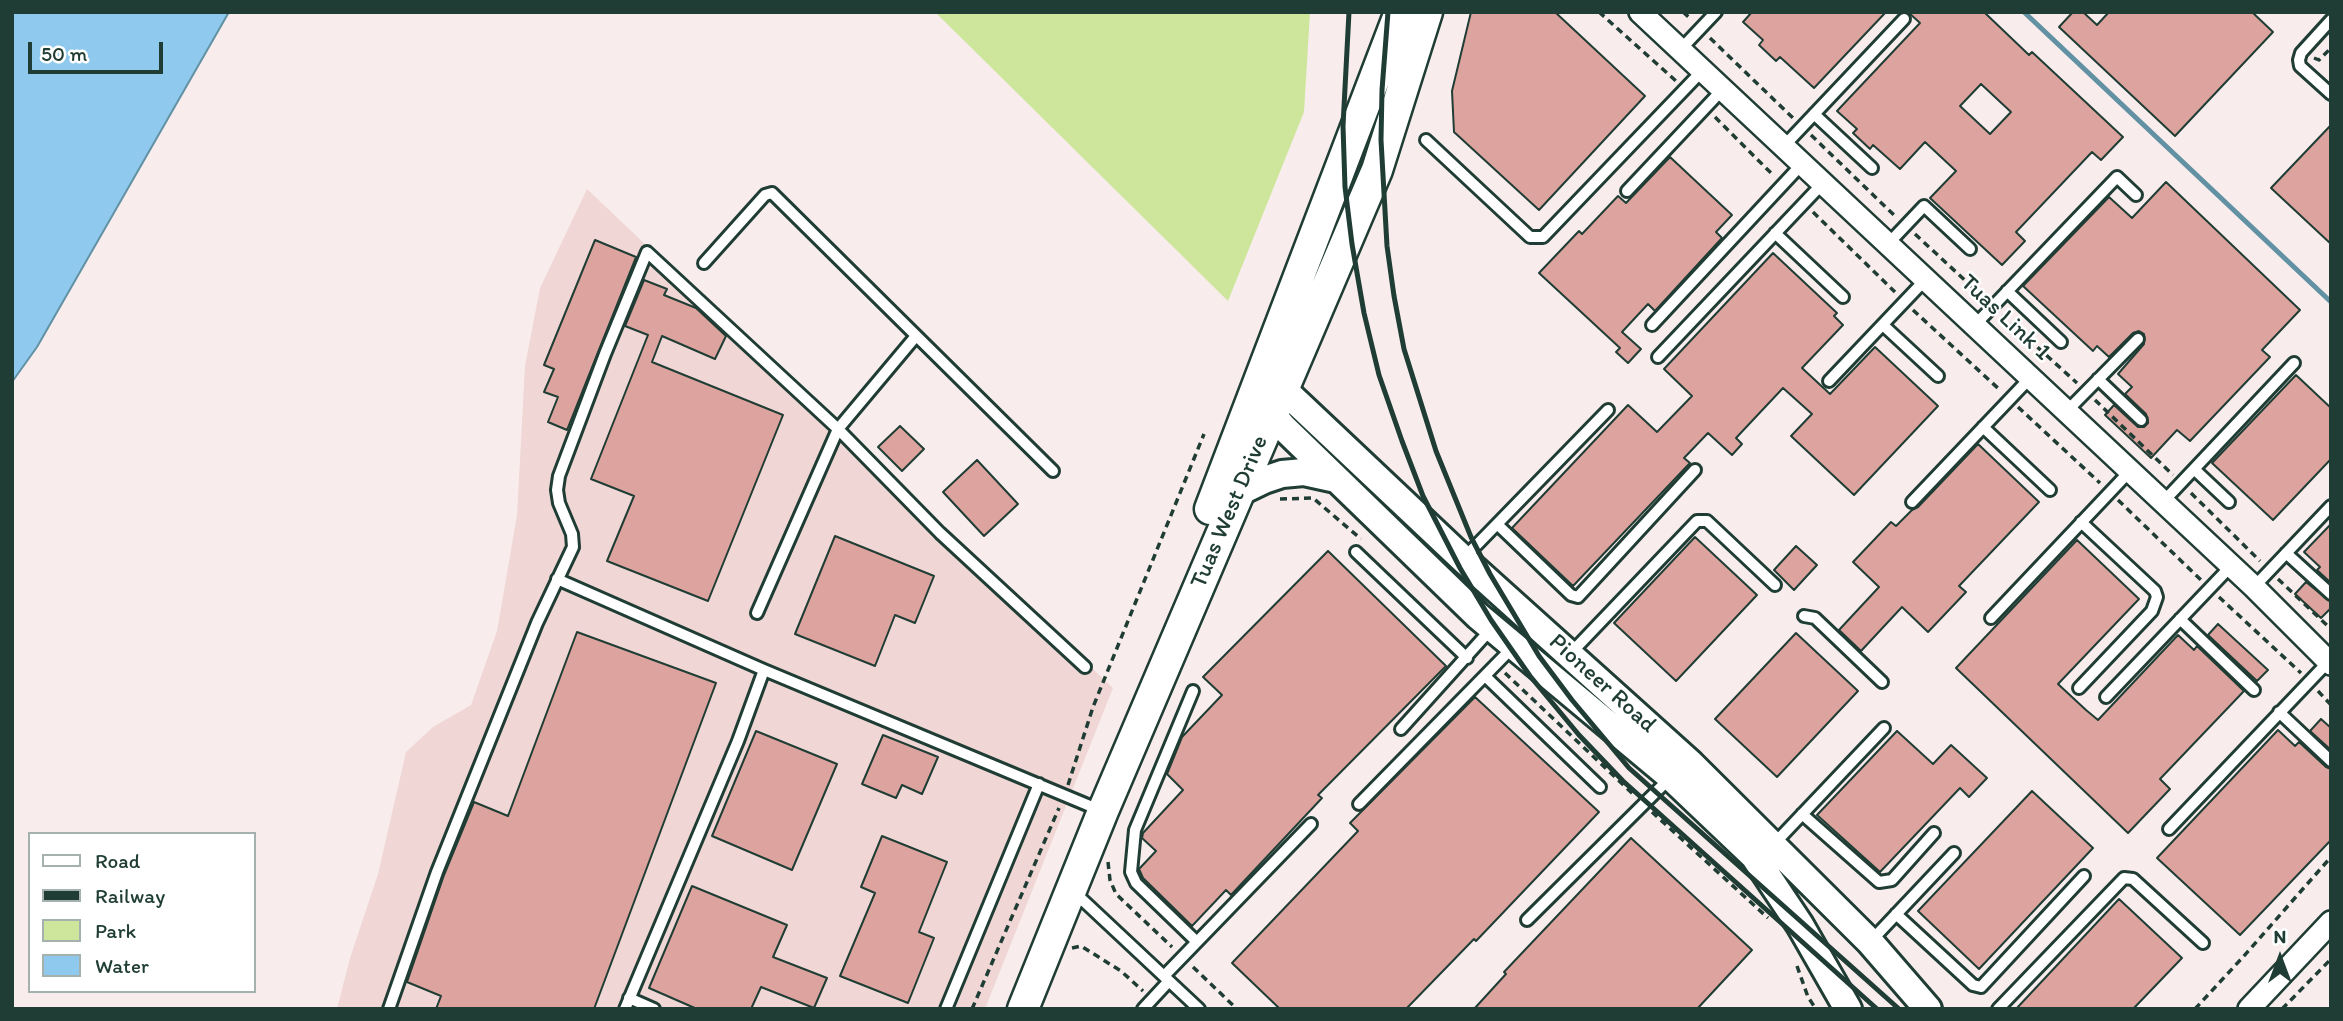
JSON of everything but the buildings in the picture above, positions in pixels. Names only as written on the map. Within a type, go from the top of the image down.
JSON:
[{"type":"main road","name":"Tuas West Drive","points":[[1086,804],[1237,493],[1269,392],[1400,12]]},
{"type":"main road","name":"Tuas West Drive","points":[[1023,1009],[1065,884],[1086,804],[1269,392],[1377,170],[1427,12]]},
{"type":"main road","name":"Tuas West Drive","points":[[1007,1009],[1065,884]]},
{"type":"street","name":"Tuas Link 1","points":[[1640,12],[2254,587],[2329,663]]},
{"type":"street","name":"Pioneer Road","points":[[1269,392],[1336,479],[1492,628],[1506,655],[1671,777],[1754,856],[1800,925],[1848,1009]]},
{"type":"street","name":"Pioneer Road","points":[[1269,392],[1463,559],[1691,764],[1870,942],[1928,1009]]},
{"type":"street","points":[[1237,493],[1283,474],[1304,472],[1336,479]]},
{"type":"street","points":[[2249,1009],[2324,934]]},
{"type":"lane","points":[[1681,50],[1713,13]]},
{"type":"lane","points":[[1784,146],[1904,19]]},
{"type":"lane","points":[[2331,20],[2301,53],[2300,66],[2331,94]]},
{"type":"lane","points":[[1426,140],[1530,237],[1543,237],[1703,70]]},
{"type":"lane","points":[[1627,191],[1723,89]]},
{"type":"lane","points":[[1814,114],[1872,168]]},
{"type":"lane","points":[[1652,325],[1802,164]]},
{"type":"lane","points":[[1975,326],[2117,177],[2136,195]]},
{"type":"lane","points":[[1658,357],[1823,183]]},
{"type":"lane","points":[[704,263],[765,195],[772,193],[1053,471]]},
{"type":"lane","points":[[1888,244],[1924,206],[1970,248]]},
{"type":"lane","points":[[1775,233],[1843,296]]},
{"type":"lane","points":[[389,1009],[437,872],[537,623],[573,547],[573,540],[559,503],[559,476],[647,252],[838,429],[940,533],[1085,667]]},
{"type":"lane","points":[[1829,381],[1925,280]]},
{"type":"lane","points":[[2007,292],[2061,342]]},
{"type":"lane","points":[[1883,325],[1937,376]]},
{"type":"lane","points":[[757,614],[838,429],[916,336]]},
{"type":"lane","points":[[2066,412],[2138,339]]},
{"type":"lane","points":[[2163,502],[2294,363]]},
{"type":"lane","points":[[1912,502],[2030,378]]},
{"type":"lane","points":[[2098,379],[2141,420]]},
{"type":"lane","points":[[1463,559],[1608,410]]},
{"type":"lane","points":[[1983,428],[2050,490]]},
{"type":"lane","points":[[2194,469],[2229,502]]},
{"type":"lane","points":[[1497,524],[1571,594],[1578,597],[1695,470]]},
{"type":"lane","points":[[1991,618],[2130,471]]},
{"type":"lane","points":[[2254,587],[2331,506]]},
{"type":"lane","points":[[1569,655],[1700,520],[1707,521],[1775,585]]},
{"type":"lane","points":[[2079,688],[2152,611],[2157,597],[2155,591],[2081,522]]},
{"type":"lane","points":[[1356,552],[1467,658]]},
{"type":"lane","points":[[2286,553],[2331,594]]},
{"type":"lane","points":[[2106,697],[2231,566]]},
{"type":"lane","points":[[557,579],[764,670],[1086,804]]},
{"type":"lane","points":[[1804,616],[1815,618],[1882,682]]},
{"type":"lane","points":[[2180,620],[2254,690]]},
{"type":"lane","points":[[1401,729],[1492,628]]},
{"type":"lane","points":[[1359,804],[1506,655]]},
{"type":"lane","points":[[2169,829],[2329,663]]},
{"type":"lane","points":[[654,1009],[627,1003],[738,741],[764,670]]},
{"type":"lane","points":[[1485,676],[1600,787]]},
{"type":"lane","points":[[1193,691],[1135,830],[1131,872],[1136,883],[1197,942]]},
{"type":"lane","points":[[2280,712],[2331,761]]},
{"type":"lane","points":[[1773,844],[1884,728]]},
{"type":"lane","points":[[1527,919],[1671,777]]},
{"type":"lane","points":[[946,1009],[1039,784]]},
{"type":"lane","points":[[1802,814],[1879,883],[1892,880],[1934,833]]},
{"type":"lane","points":[[1143,1009],[1183,957],[1311,824]]},
{"type":"lane","points":[[1870,942],[1954,853]]},
{"type":"lane","points":[[1896,915],[1973,985],[1981,987],[2084,876]]},
{"type":"lane","points":[[2000,1008],[2124,878],[2133,879],[2203,943]]},
{"type":"lane","points":[[1065,884],[1199,1009]]},
{"type":"path","points":[[1600,12],[1685,89]]},
{"type":"path","points":[[1684,12],[1906,226],[2086,391],[2331,629]]},
{"type":"path","points":[[1705,108],[1783,185]]},
{"type":"path","points":[[1804,203],[1904,302],[2110,492],[2331,705]]},
{"type":"path","points":[[972,1009],[1086,804],[1093,706],[1204,434]]},
{"type":"path","points":[[1506,655],[1644,805],[1775,925]]},
{"type":"path","points":[[2194,1009],[2331,857]]},
{"type":"path","points":[[1068,953],[1072,947],[1081,946],[1122,971],[1153,999]]},
{"type":"path","points":[[1183,957],[1237,1009]]},
{"type":"path","points":[[2283,1009],[2331,959]]},
{"type":"path","points":[[1795,960],[1808,996],[1816,1009]]},
{"type":"shaded area","points":[[587,189],[1113,688],[985,1009],[337,1009],[350,958],[378,874],[406,752],[433,727],[471,705],[497,631],[517,515],[525,366],[540,288]]},
{"type":"green space","points":[[935,12],[1310,12],[1304,112],[1228,301]]},
{"type":"water","points":[[12,12],[229,12],[37,347],[12,382]]},
{"type":"waterway","points":[[2024,12],[2331,302]]},
{"type":"railway","points":[[1349,12],[1343,126],[1345,187],[1364,313],[1379,375],[1402,441],[1423,496],[1460,568],[1491,620],[1530,676],[1579,735],[1623,781],[1877,1009]]},
{"type":"railway","points":[[1388,12],[1381,140],[1387,246],[1394,296],[1404,349],[1436,451],[1471,537],[1539,656],[1629,768],[1899,1009]]}]
